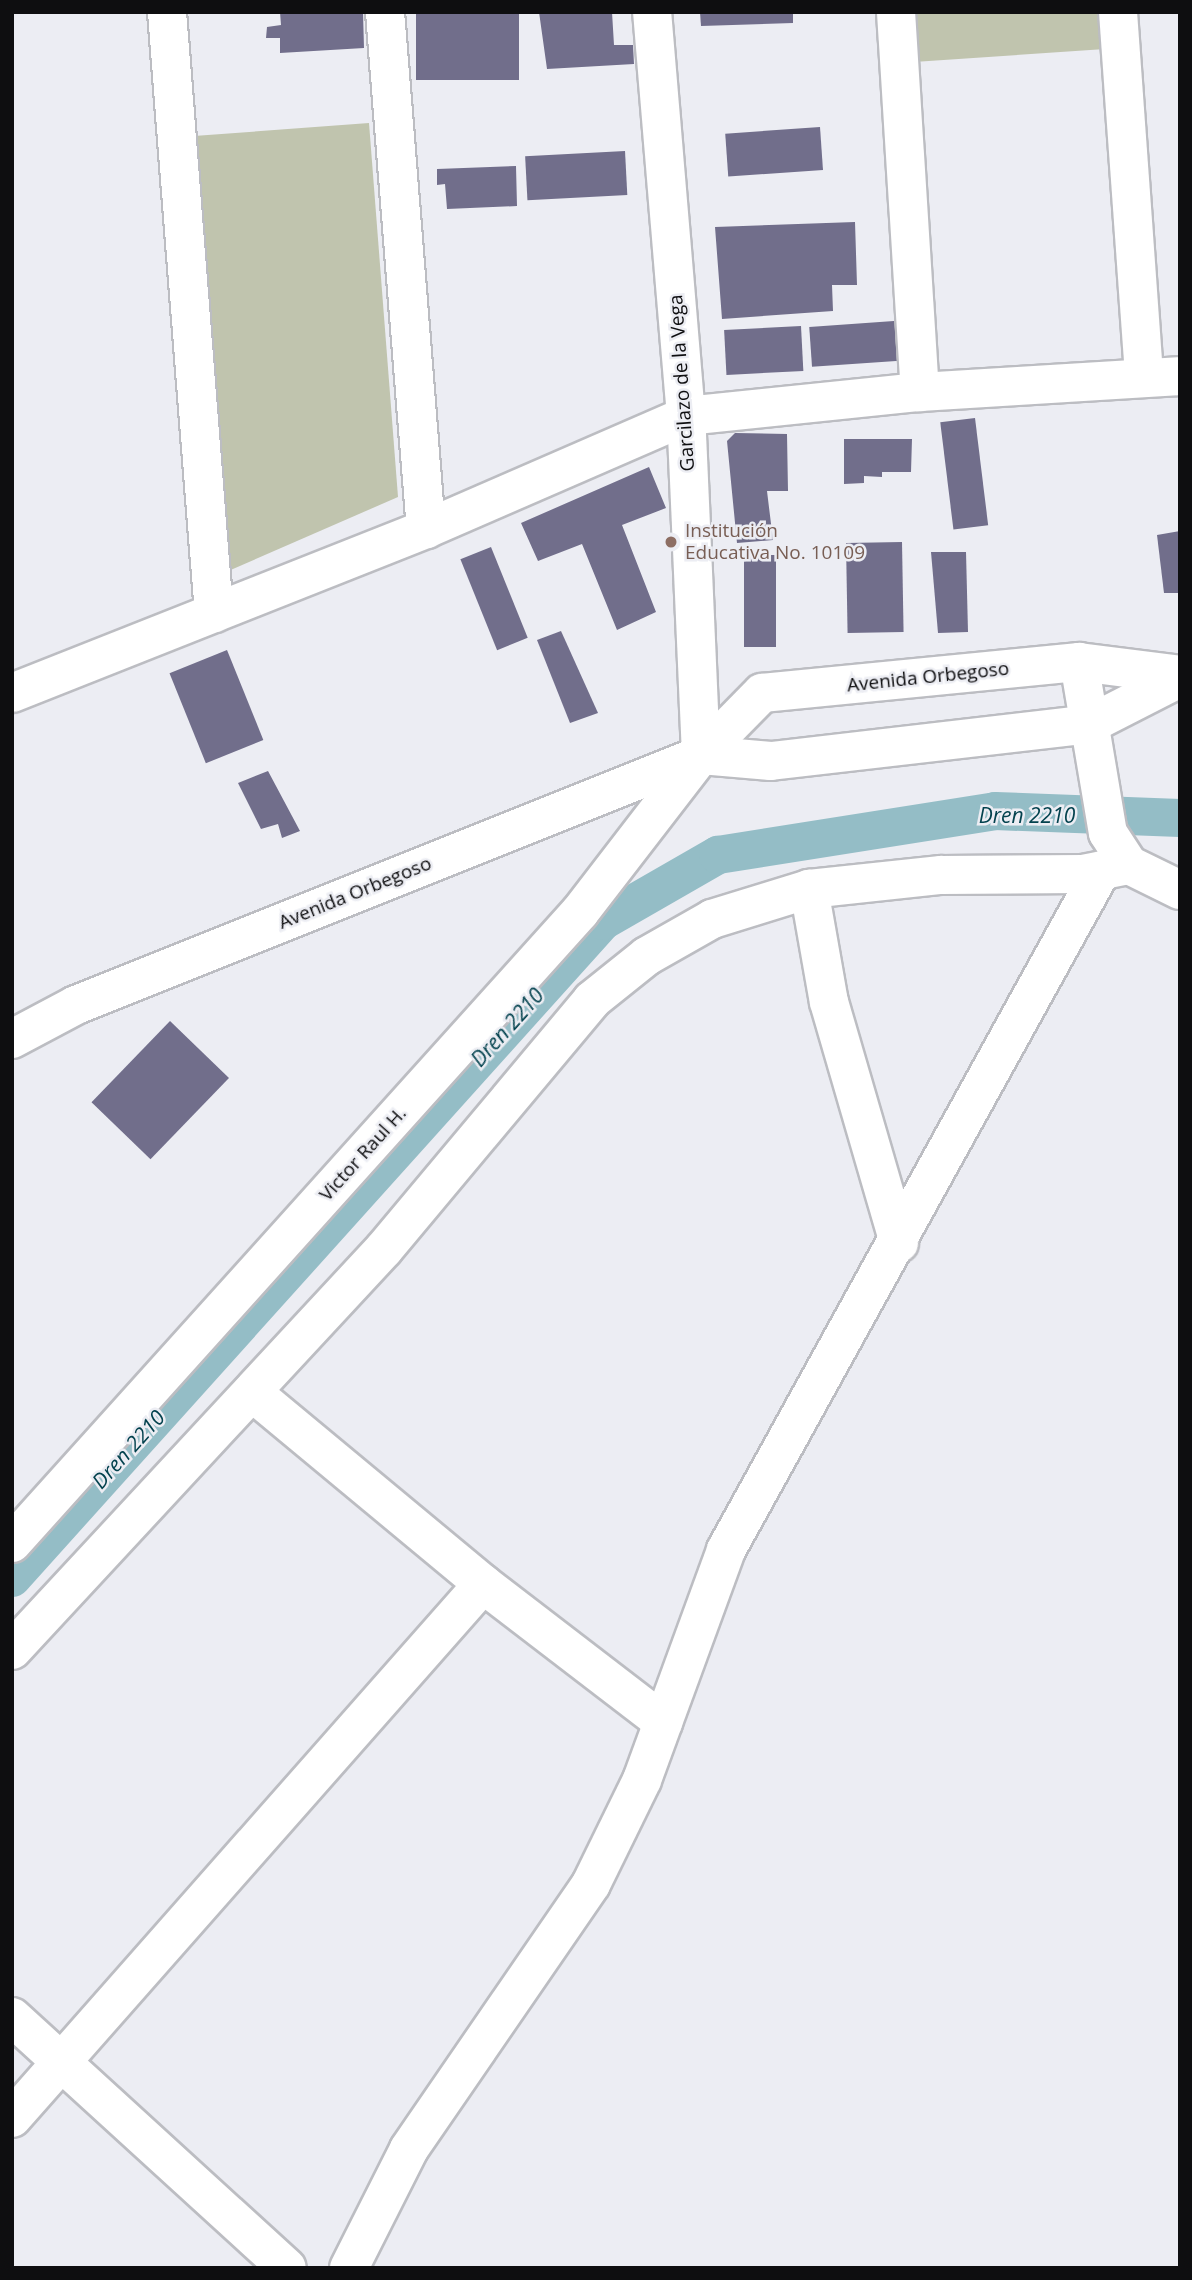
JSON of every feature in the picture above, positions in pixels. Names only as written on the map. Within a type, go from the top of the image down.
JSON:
[{"type":"street","points":[[167,12],[214,613]]},
{"type":"street","points":[[385,12],[426,529]]},
{"type":"street","name":"Garcilazo de la Vega","points":[[653,12],[686,416],[701,755]]},
{"type":"street","points":[[896,12],[920,392]]},
{"type":"street","points":[[12,694],[426,529],[686,416],[920,392],[1162,376],[1118,12]]},
{"type":"street","points":[[349,2268],[409,2149],[591,1884],[642,1780],[726,1550],[1115,868],[1079,662]]},
{"type":"street","name":"Avenida Orbegoso","points":[[12,1039],[76,1004],[701,755],[762,693],[1079,662],[1180,676]]},
{"type":"street","name":"Avenida Orbegoso","points":[[701,755],[771,761],[1090,724],[1180,676]]},
{"type":"street","name":"Victor Raul H.","points":[[12,1543],[580,912],[701,755]]},
{"type":"street","points":[[12,1650],[384,1248],[592,1000],[647,956],[701,925],[748,904],[809,889],[941,875],[1115,868],[1180,890]]},
{"type":"street","points":[[809,889],[829,1002],[899,1243]]},
{"type":"street","points":[[252,1392],[483,1584],[663,1722]]},
{"type":"street","points":[[12,2118],[483,1584]]},
{"type":"street","points":[[12,2017],[287,2268]]},
{"type":"green space","points":[[896,12],[1118,12],[1120,48],[899,63]]},
{"type":"green space","points":[[369,123],[398,497],[226,572],[194,136]]},
{"type":"building","points":[[280,12],[363,12],[364,48],[280,53],[280,38],[266,38],[267,27],[281,25]]},
{"type":"building","points":[[416,12],[519,12],[519,80],[416,80]]},
{"type":"building","points":[[539,12],[612,12],[614,45],[633,45],[634,64],[547,69]]},
{"type":"building","points":[[700,12],[793,12],[793,23],[701,26]]},
{"type":"building","points":[[820,127],[823,170],[728,177],[725,134]]},
{"type":"building","points":[[625,151],[627,195],[527,200],[525,156]]},
{"type":"building","points":[[516,166],[517,206],[447,209],[445,184],[437,185],[437,169]]},
{"type":"building","points":[[855,222],[857,285],[832,285],[833,311],[722,319],[715,227]]},
{"type":"building","points":[[908,320],[911,360],[812,367],[809,327]]},
{"type":"building","points":[[801,326],[803,371],[726,375],[724,330]]},
{"type":"building","points":[[975,418],[988,525],[953,529],[940,422]]},
{"type":"building","points":[[735,433],[787,434],[788,491],[767,491],[773,540],[737,543],[727,441]]},
{"type":"building","points":[[844,439],[912,439],[911,472],[882,472],[882,477],[864,476],[864,483],[844,484]]},
{"type":"building","points":[[649,467],[666,508],[622,525],[656,612],[617,630],[582,544],[538,561],[521,523]]},
{"type":"building","points":[[1180,531],[1180,593],[1164,593],[1157,535]]},
{"type":"building","points":[[902,542],[904,632],[848,633],[846,543]]},
{"type":"building","points":[[491,547],[528,638],[497,650],[460,559]]},
{"type":"building","points":[[931,552],[966,552],[968,632],[938,633]]},
{"type":"building","points":[[744,555],[776,555],[776,647],[744,647]]},
{"type":"building","points":[[561,631],[598,713],[570,723],[537,640]]},
{"type":"building","points":[[227,650],[263,740],[206,763],[170,673]]},
{"type":"building","points":[[268,771],[300,831],[282,838],[278,824],[261,829],[238,783]]},
{"type":"building","points":[[170,1021],[229,1078],[150,1159],[92,1102]]},
{"type":"waterway","name":"Dren 2210","points":[[12,1578],[603,921],[718,855],[995,811],[1180,818]]},
{"type":"place","name":"Institución Educativa No. 10109","points":[[671,542]]}]
